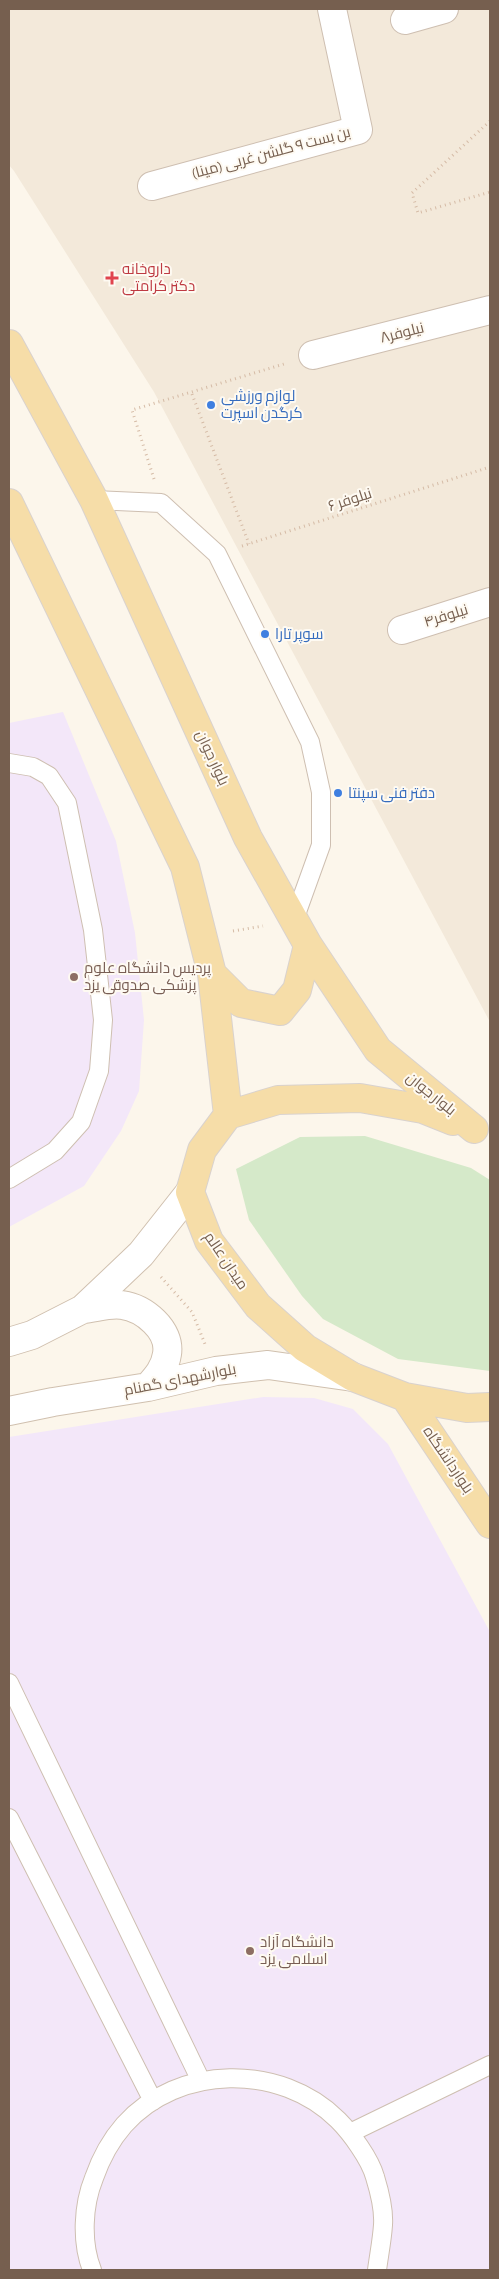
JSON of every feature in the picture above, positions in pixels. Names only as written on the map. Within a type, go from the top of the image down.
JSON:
[{"type":"main road","name":"بن بست ۹ گلشن غربی (مینا)","points":[[152,186],[358,130],[332,9]]},
{"type":"main road","points":[[405,20],[444,9]]},
{"type":"main road","name":"نیلوفر۸","points":[[313,355],[490,310]]},
{"type":"main road","name":"بلوار جوان","points":[[9,344],[94,500],[248,838],[308,945],[378,1050],[482,1134]]},
{"type":"main road","points":[[9,503],[185,867],[212,974],[228,1115]]},
{"type":"main road","name":"نیلوفر۴","points":[[402,630],[490,602]]},
{"type":"main road","points":[[212,974],[241,1003],[280,1011],[297,990],[308,945]]},
{"type":"main road","points":[[9,1342],[32,1335],[83,1309],[140,1254],[190,1192],[202,1150],[228,1115],[278,1100],[360,1098],[423,1110],[482,1134]]},
{"type":"main road","name":"میدان عالم","points":[[190,1192],[209,1241],[258,1306],[305,1348],[353,1377],[405,1397],[467,1408],[490,1407]]},
{"type":"main road","points":[[83,1309],[121,1304],[138,1310],[154,1320],[163,1332],[168,1353],[162,1372],[148,1387]]},
{"type":"main road","name":"بلوارشهدای گمنام","points":[[9,1411],[148,1387],[216,1371],[268,1365],[353,1377]]},
{"type":"main road","name":"بلواردانشگاه","points":[[405,1397],[490,1524]]},
{"type":"lane","points":[[94,500],[161,503],[217,554],[310,742],[322,792],[321,845],[294,920]]},
{"type":"lane","points":[[9,763],[33,767],[49,776],[67,802],[93,930],[103,1020],[99,1072],[81,1122],[55,1152],[9,1179]]},
{"type":"lane","points":[[9,1683],[202,2081]]},
{"type":"lane","points":[[9,1818],[153,2101]]},
{"type":"lane","points":[[350,2133],[490,2065]]},
{"type":"lane","points":[[92,2270],[84,2227],[89,2190],[102,2155],[124,2125],[153,2101],[176,2089],[202,2081],[234,2077],[268,2081],[299,2092],[327,2109],[350,2133],[375,2175],[384,2223],[377,2270]]},
{"type":"path","points":[[490,121],[412,193],[418,213],[490,192]]},
{"type":"path","points":[[161,503],[132,410],[192,394],[313,355]]},
{"type":"path","points":[[192,394],[249,544]]},
{"type":"path","name":"نیلوفر ۶","points":[[217,554],[490,468]]},
{"type":"path","points":[[202,937],[294,920]]},
{"type":"shaded area","points":[[9,9],[490,9],[490,1022],[154,392],[9,165]]},
{"type":"shaded area","name":"پردیس دانشگاه علوم پزشکی صدوقی یزد","points":[[63,712],[116,841],[135,933],[144,1020],[139,1091],[121,1131],[84,1186],[9,1227],[9,723]]},
{"type":"shaded area","name":"دانشگاه آزاد اسلامی یزد","points":[[263,1397],[314,1398],[353,1409],[388,1444],[490,1632],[490,2270],[9,2270],[9,1437]]},
{"type":"green space","points":[[365,1136],[471,1168],[490,1180],[490,1371],[398,1359],[323,1319],[302,1296],[249,1220],[236,1169],[300,1137]]},
{"type":"place","name":"داروخانه دکتر کرامتی","points":[[112,278]]},
{"type":"place","name":"لوازم ورزشی کرگدن اسپرت","points":[[211,405]]},
{"type":"place","name":"سوپر تارا","points":[[265,634]]},
{"type":"place","name":"دفتر فنی سپنتا","points":[[338,793]]},
{"type":"place","name":"پردیس دانشگاه علوم پزشکی صدوقی یزد","points":[[74,977]]},
{"type":"place","name":"دانشگاه آزاد اسلامی یزد","points":[[250,1951]]}]
